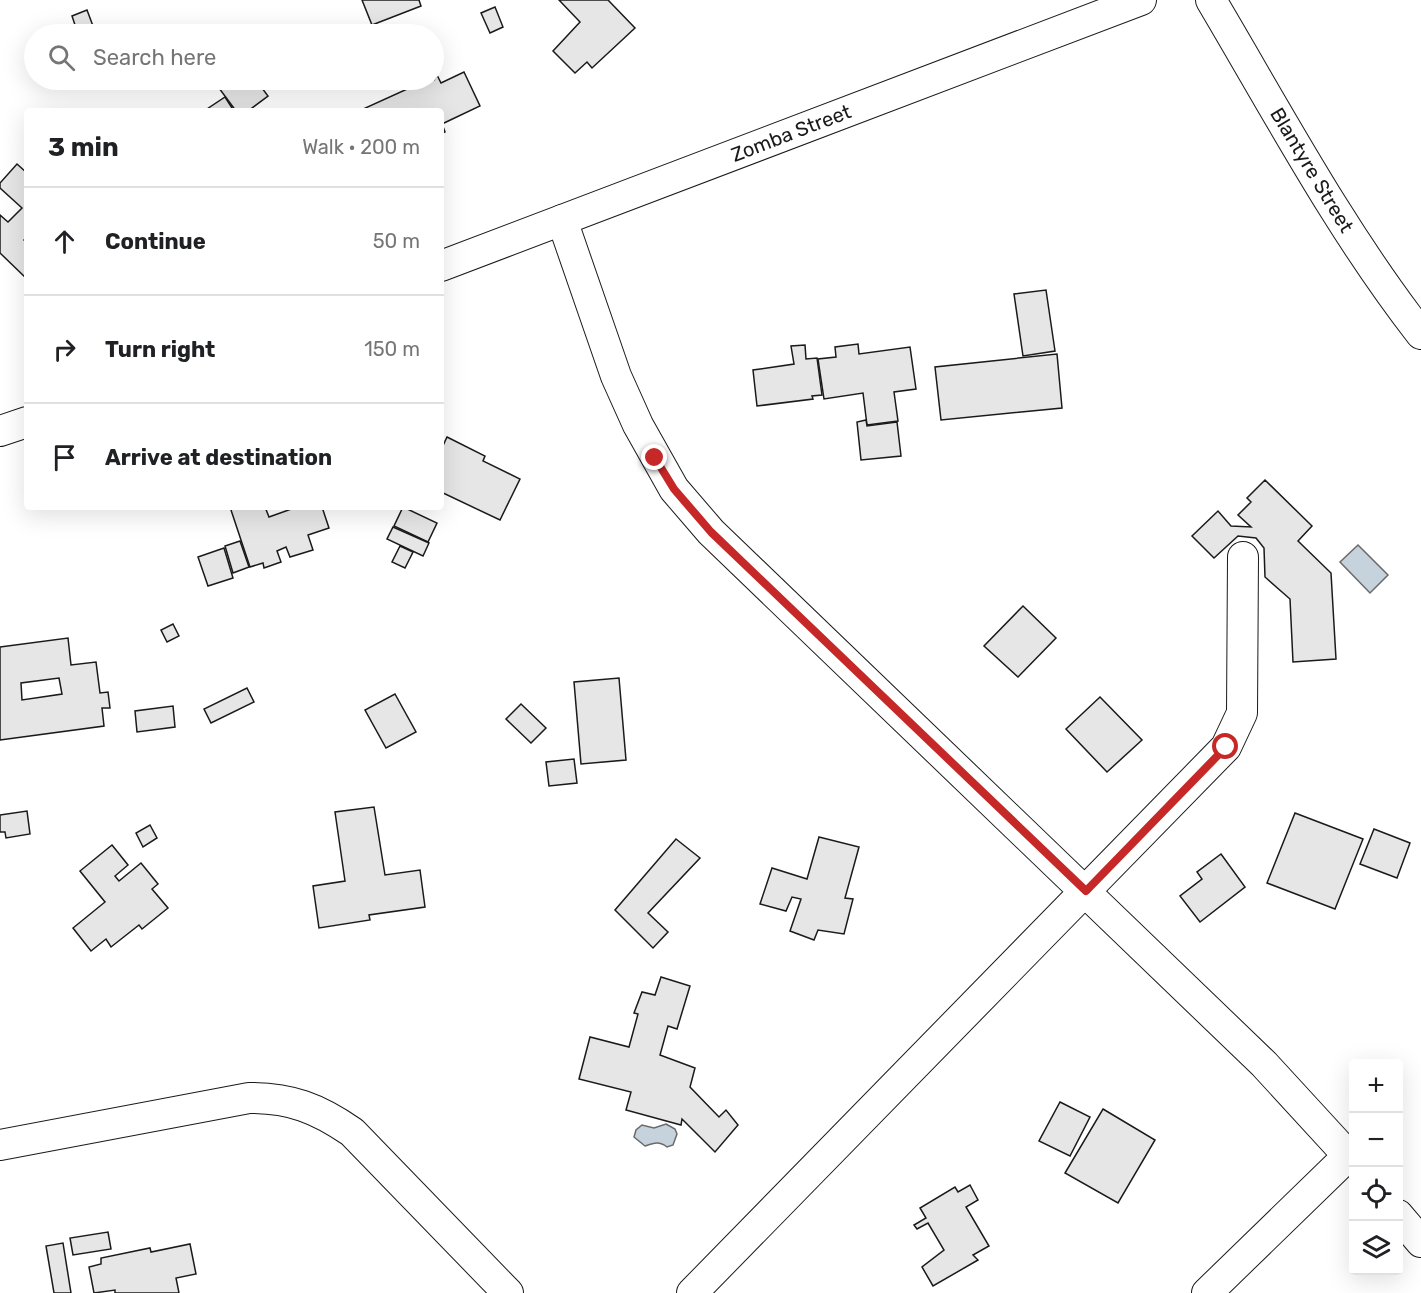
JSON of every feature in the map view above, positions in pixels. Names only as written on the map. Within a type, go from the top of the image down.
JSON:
[{"type":"street","name":"Zomba Street","points":[[444,266],[1141,0]]},
{"type":"street","name":"Blantyre Street","points":[[1211,0],[1336,211],[1382,284],[1421,334]]},
{"type":"street","points":[[562,220],[616,376],[647,442],[674,489],[711,532],[1264,1064],[1349,1157]]},
{"type":"street","points":[[0,431],[24,423]]},
{"type":"street","points":[[692,1293],[1226,747],[1242,713],[1243,557]]},
{"type":"street","points":[[0,1144],[249,1098],[279,1098],[327,1114],[352,1132],[508,1293]]},
{"type":"street","points":[[1207,1293],[1349,1161]]},
{"type":"street","points":[[1403,1221],[1421,1242]]},
{"type":"shaded area","points":[[1358,545],[1388,575],[1370,593],[1340,562]]},
{"type":"shaded area","points":[[666,1124],[675,1129],[677,1134],[673,1145],[667,1147],[656,1143],[645,1146],[634,1137],[636,1130],[642,1125],[654,1128]]},
{"type":"building","points":[[362,0],[419,0],[421,6],[372,24]]},
{"type":"building","points":[[559,0],[608,0],[635,28],[592,68],[587,62],[575,73],[553,51],[580,22]]},
{"type":"building","points":[[495,7],[503,27],[490,33],[481,13]]},
{"type":"building","points":[[87,10],[92,24],[75,24],[72,16]]},
{"type":"building","points":[[464,72],[480,106],[444,123],[444,108],[365,108],[405,90],[444,90],[444,82]]},
{"type":"building","points":[[220,90],[264,90],[268,96],[252,108],[234,108]]},
{"type":"building","points":[[225,97],[232,108],[208,108]]},
{"type":"building","points":[[17,164],[24,170],[24,276],[0,253],[0,215],[8,222],[22,208],[0,188],[0,183]]},
{"type":"building","points":[[1046,290],[1055,351],[1023,356],[1014,294]]},
{"type":"building","points":[[858,344],[859,354],[910,347],[916,389],[894,392],[898,421],[867,425],[863,393],[824,399],[818,359],[836,357],[835,347]]},
{"type":"building","points":[[805,345],[806,359],[817,358],[822,395],[812,396],[813,399],[757,406],[753,370],[794,364],[791,346]]},
{"type":"building","points":[[1057,354],[1062,408],[941,420],[935,367]]},
{"type":"building","points":[[866,420],[867,426],[897,422],[901,456],[861,460],[857,422]]},
{"type":"building","points":[[447,437],[485,456],[483,461],[520,479],[500,520],[444,493],[444,444]]},
{"type":"building","points":[[1265,480],[1312,526],[1298,541],[1331,573],[1336,659],[1293,662],[1290,599],[1265,577],[1264,548],[1256,538],[1238,536],[1214,558],[1192,536],[1218,511],[1231,526],[1251,527],[1238,515],[1251,502],[1247,498]]},
{"type":"building","points":[[231,510],[266,510],[269,517],[289,510],[323,510],[329,528],[308,535],[313,550],[290,557],[286,547],[277,551],[281,562],[264,568],[263,563],[250,567]]},
{"type":"building","points":[[402,510],[409,510],[437,523],[428,542],[394,526]]},
{"type":"building","points":[[393,527],[429,543],[423,556],[387,539]]},
{"type":"building","points":[[240,541],[249,567],[233,573],[225,546]]},
{"type":"building","points":[[400,546],[413,552],[405,568],[392,562]]},
{"type":"building","points":[[224,548],[233,578],[208,586],[198,557]]},
{"type":"building","points":[[1023,606],[1056,638],[1018,677],[984,646]]},
{"type":"building","points":[[173,624],[179,636],[167,642],[161,630]]},
{"type":"building","points":[[68,638],[71,665],[96,662],[100,693],[108,692],[110,708],[102,708],[104,726],[0,740],[0,647]],"holes":[[[59,678],[62,694],[22,700],[21,683]]]},
{"type":"building","points":[[619,678],[626,760],[581,764],[574,682]]},
{"type":"building","points":[[247,688],[254,702],[211,723],[204,709]]},
{"type":"building","points":[[395,694],[416,732],[386,748],[365,710]]},
{"type":"building","points":[[1100,697],[1142,740],[1107,772],[1066,729]]},
{"type":"building","points":[[521,704],[546,728],[531,743],[506,719]]},
{"type":"building","points":[[173,706],[175,727],[137,732],[135,711]]},
{"type":"building","points":[[574,759],[577,783],[549,786],[546,762]]},
{"type":"building","points":[[374,807],[385,875],[420,870],[425,907],[369,915],[370,920],[319,928],[313,886],[345,881],[335,812]]},
{"type":"building","points":[[27,811],[30,834],[6,838],[5,832],[0,832],[0,815]]},
{"type":"building","points":[[1295,813],[1363,839],[1335,909],[1267,883]]},
{"type":"building","points":[[150,825],[157,838],[143,847],[136,833]]},
{"type":"building","points":[[1374,829],[1410,843],[1397,878],[1360,864]]},
{"type":"building","points":[[819,837],[859,847],[845,898],[853,899],[844,934],[818,930],[814,940],[790,931],[801,899],[792,897],[786,911],[760,904],[772,868],[807,879]]},
{"type":"building","points":[[676,839],[700,858],[648,913],[668,932],[653,948],[615,910]]},
{"type":"building","points":[[112,845],[128,865],[115,876],[119,881],[141,863],[158,884],[152,889],[168,908],[142,929],[139,925],[111,947],[106,939],[91,951],[73,928],[105,902],[80,871]]},
{"type":"building","points":[[1221,854],[1245,887],[1200,922],[1180,896],[1202,879],[1197,872]]},
{"type":"building","points":[[661,977],[690,986],[677,1029],[668,1026],[660,1055],[695,1068],[690,1087],[719,1117],[726,1110],[738,1125],[715,1152],[682,1119],[681,1125],[626,1110],[631,1092],[579,1079],[590,1037],[629,1047],[638,1014],[634,1013],[642,992],[655,995]]},
{"type":"building","points":[[1060,1102],[1090,1117],[1070,1156],[1039,1141]]},
{"type":"building","points":[[1103,1109],[1155,1140],[1118,1203],[1065,1173]]},
{"type":"building","points":[[970,1185],[978,1200],[966,1207],[989,1246],[973,1255],[978,1260],[933,1286],[922,1267],[944,1250],[928,1223],[917,1229],[914,1225],[926,1218],[920,1208],[955,1187],[958,1192]]},
{"type":"building","points":[[108,1232],[111,1249],[73,1255],[70,1238]]},
{"type":"building","points":[[63,1243],[71,1293],[54,1293],[46,1246]]},
{"type":"building","points":[[190,1244],[196,1274],[176,1278],[179,1293],[115,1293],[115,1290],[94,1293],[89,1267],[101,1264],[101,1258],[150,1248],[151,1252]]},
{"type":"route","points":[[655,458],[674,489],[711,532],[1086,891],[1226,747]]}]
